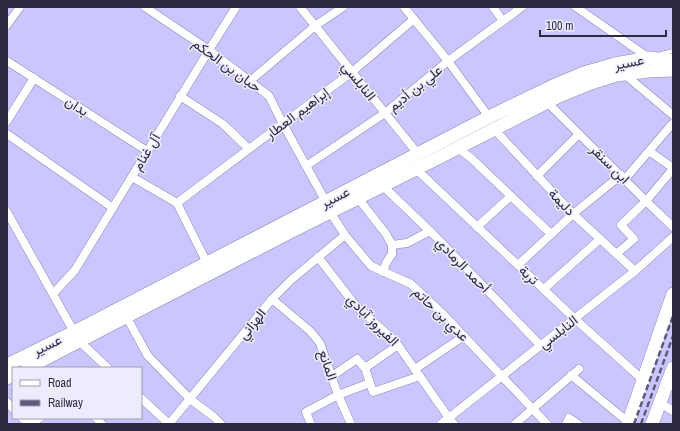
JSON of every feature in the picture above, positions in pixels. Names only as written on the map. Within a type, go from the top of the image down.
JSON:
[{"type":"main road","name":"عسير","points":[[32,367],[45,364],[76,337],[207,263],[328,207],[358,198],[458,148],[491,123],[553,86],[584,73],[615,64],[649,58],[673,61]]},
{"type":"main road","name":"عسير","points":[[7,365],[126,316],[328,207],[418,154],[491,123],[547,102],[591,82],[623,73],[673,70]]},
{"type":"main road","points":[[628,423],[673,294]]},
{"type":"main road","points":[[652,424],[669,408],[673,368]]},
{"type":"street","points":[[7,25],[20,7]]},
{"type":"street","name":"حبان بن الحكم","points":[[145,7],[209,50],[269,96],[328,207]]},
{"type":"street","points":[[157,15],[162,7]]},
{"type":"street","name":"آل غنام","points":[[53,294],[75,270],[180,96],[236,7]]},
{"type":"street","name":"النابلسي","points":[[300,7],[418,154]]},
{"type":"street","points":[[250,81],[315,26],[343,7]]},
{"type":"street","name":"دليمة","points":[[404,7],[448,61],[491,123],[537,176],[573,214],[635,271]]},
{"type":"street","points":[[493,7],[502,21]]},
{"type":"street","name":"علي بن أديم","points":[[306,166],[385,113],[448,61],[522,7]]},
{"type":"street","points":[[576,7],[649,58]]},
{"type":"street","name":"إبراهيم العطار","points":[[177,203],[352,72],[414,19]]},
{"type":"street","name":"بدان","points":[[7,61],[148,151]]},
{"type":"street","points":[[623,73],[673,115]]},
{"type":"street","points":[[7,121],[34,78]]},
{"type":"street","points":[[180,96],[223,124],[249,149]]},
{"type":"street","name":"ابن سنقر","points":[[547,102],[673,227]]},
{"type":"street","points":[[518,265],[573,214],[623,177],[649,151],[673,123]]},
{"type":"street","points":[[7,134],[113,208]]},
{"type":"street","points":[[537,176],[579,134]]},
{"type":"street","points":[[458,148],[471,158],[551,234]]},
{"type":"street","points":[[616,254],[634,239],[621,225],[646,201],[673,168],[649,151]]},
{"type":"street","name":"تربة","points":[[416,170],[575,319],[643,380]]},
{"type":"street","points":[[132,177],[177,203],[207,263]]},
{"type":"street","name":"أحمد الرمادي","points":[[383,186],[430,231],[541,346]]},
{"type":"street","points":[[477,227],[511,196]]},
{"type":"street","points":[[358,198],[386,234],[392,245],[392,254],[386,263],[383,272]]},
{"type":"street","name":"عدي بن حاتم","points":[[328,207],[345,235],[370,266],[411,284],[444,314],[547,424]]},
{"type":"street","points":[[7,212],[76,337],[107,367]]},
{"type":"street","points":[[392,245],[407,243],[430,231]]},
{"type":"street","name":"الهزاني","points":[[169,424],[272,299],[291,280],[345,235]]},
{"type":"street","name":"النابلسي","points":[[442,424],[451,421],[502,376],[635,271],[673,237]]},
{"type":"street","points":[[544,289],[600,239]]},
{"type":"street","name":"الفيروز آبادي","points":[[318,257],[356,306],[395,341],[451,421]]},
{"type":"street","name":"المانع","points":[[272,299],[310,331],[320,343],[338,395],[351,424]]},
{"type":"street","points":[[126,316],[148,356],[190,399],[224,424]]},
{"type":"street","points":[[332,376],[357,359],[365,368],[373,392],[418,373],[464,336]]},
{"type":"street","points":[[365,368],[398,345]]},
{"type":"street","points":[[515,424],[579,369]]},
{"type":"street","points":[[571,375],[628,423]]},
{"type":"street","points":[[311,424],[306,412],[338,395],[370,383]]},
{"type":"street","points":[[142,399],[169,424]]},
{"type":"street","points":[[214,417],[221,424]]},
{"type":"street","points":[[566,424],[569,418],[578,424]]},
{"type":"street","points":[[28,424],[38,419]]},
{"type":"lane","points":[[649,58],[673,51]]},
{"type":"railway","points":[[634,424],[673,316]]},
{"type":"railway","points":[[641,424],[673,336]]}]
